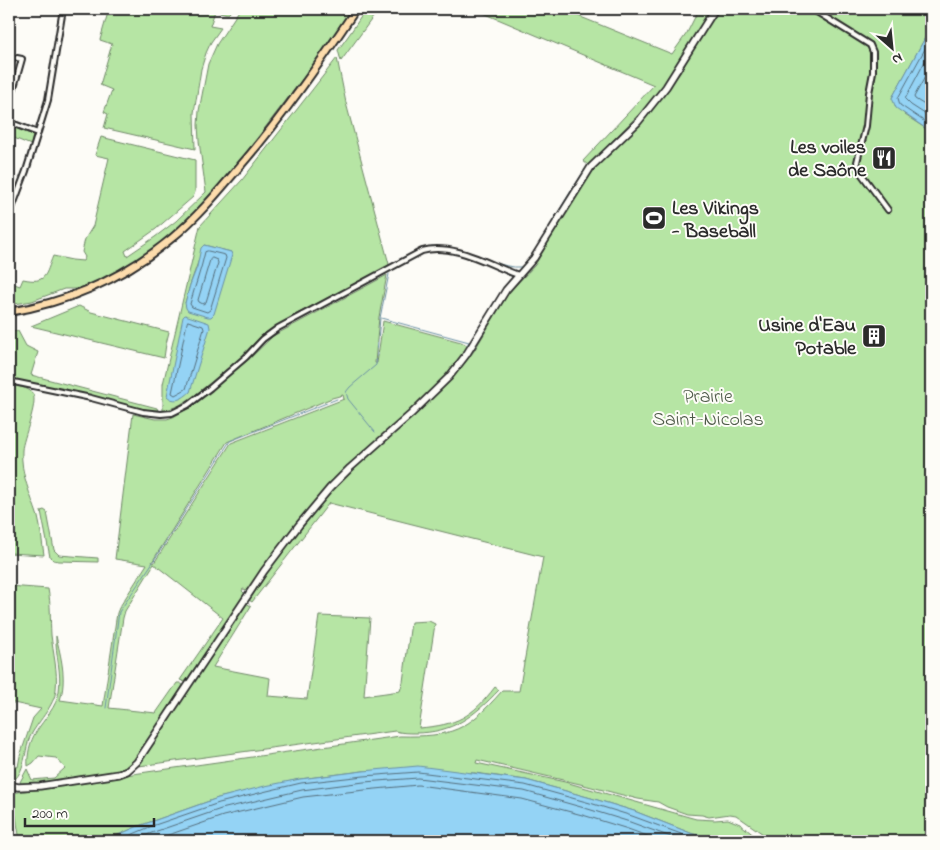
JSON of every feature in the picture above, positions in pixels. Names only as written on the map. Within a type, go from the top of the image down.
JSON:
[{"type":"main road","points":[[9,312],[55,302],[89,290],[132,268],[173,237],[219,191],[271,129],[321,63],[356,9]]},
{"type":"street","points":[[9,216],[26,171],[48,100],[63,9]]},
{"type":"street","points":[[9,786],[40,786],[119,774],[127,771],[137,762],[264,571],[299,525],[330,488],[350,468],[411,414],[449,377],[466,355],[501,297],[534,258],[591,167],[638,122],[666,87],[715,9]]},
{"type":"street","points":[[812,9],[870,45],[873,51],[873,72],[866,126],[857,162],[860,172],[888,210]]},
{"type":"street","points":[[9,105],[22,59],[17,58]]},
{"type":"street","points":[[9,122],[38,133]]},
{"type":"street","points":[[9,381],[92,398],[143,412],[172,413],[188,405],[210,388],[246,357],[263,338],[278,328],[422,252],[438,249],[471,256],[518,275]]},
{"type":"green space","points":[[109,9],[233,9],[228,14],[215,11],[210,26],[221,28],[211,42],[201,69],[194,113],[195,149],[104,128],[108,114],[104,112],[112,90],[100,85],[112,44],[100,40]]},
{"type":"green space","points":[[240,9],[351,9],[326,48],[245,154],[178,229],[121,270],[88,286],[64,289],[32,301],[9,305],[9,282],[20,286],[23,279],[41,279],[46,273],[53,256],[83,261],[85,257],[82,252],[85,239],[93,226],[109,158],[95,155],[101,137],[195,160],[195,192],[193,197],[156,229],[125,251],[127,256],[176,221],[206,192],[199,141],[199,111],[208,64],[217,44]]},
{"type":"green space","points":[[366,9],[379,9],[341,61],[338,50]]},
{"type":"green space","points":[[474,9],[561,9],[672,54],[687,33],[699,9],[712,9],[666,83],[653,100],[588,165],[583,161],[654,85]]},
{"type":"green space","name":"Prairie Saint-Nicolas","points":[[719,9],[931,9],[931,27],[892,98],[905,115],[931,132],[931,841],[773,841],[736,815],[709,817],[687,814],[658,802],[638,799],[477,760],[476,763],[565,782],[696,819],[728,819],[740,824],[761,841],[727,841],[693,834],[634,811],[526,780],[475,773],[363,771],[300,779],[218,798],[136,827],[105,841],[20,841],[12,793],[400,736],[446,733],[468,723],[479,715],[502,691],[519,691],[543,557],[329,503],[252,602],[249,600],[274,563],[333,489],[451,379],[463,365],[474,351],[509,292],[535,265],[575,196],[598,164],[662,96],[680,73]]},
{"type":"green space","points":[[337,58],[346,103],[389,264],[291,317],[262,335],[239,359],[194,396],[178,406],[163,411],[163,384],[200,226],[242,180]],"holes":[[[204,245],[231,252],[185,303]]]},
{"type":"green space","points":[[9,126],[33,135],[31,145],[9,136]]},
{"type":"green space","points":[[387,275],[379,317],[375,363],[377,363],[383,321],[461,342],[467,345],[467,349],[448,374],[414,409],[332,482],[298,522],[248,590],[243,589],[242,591],[245,594],[185,682],[180,680],[223,618],[154,564],[125,611],[109,708],[156,713],[177,683],[183,685],[137,757],[127,768],[116,773],[22,785],[20,782],[27,769],[32,780],[54,778],[65,768],[56,758],[39,756],[28,766],[32,740],[58,697],[60,677],[56,636],[63,676],[60,700],[103,706],[117,613],[147,564],[115,559],[133,414],[155,419],[173,417],[189,408],[247,361],[273,336]],"holes":[[[343,395],[344,399],[231,443],[154,563],[152,562],[227,442],[332,398]]]},
{"type":"green space","points":[[79,306],[91,312],[169,332],[164,358],[31,326]]},
{"type":"green space","points":[[18,331],[26,346],[38,352],[31,375],[157,408],[158,411],[9,378],[9,332]]},
{"type":"green space","points":[[9,385],[22,387],[33,394],[34,405],[23,445],[22,459],[27,484],[38,517],[44,555],[9,553]]},
{"type":"green space","points":[[41,511],[47,512],[54,550],[59,555],[98,558],[98,562],[53,560],[50,557]]},
{"type":"green space","points":[[9,586],[48,589],[51,635],[56,669],[56,689],[49,708],[29,739],[18,776],[9,782],[9,765],[18,767],[33,718],[41,709],[9,702]]},
{"type":"green space","points":[[246,603],[251,606],[213,667],[270,678],[268,696],[307,699],[319,616],[370,618],[364,696],[400,691],[403,682],[411,622],[429,621],[435,624],[419,728],[444,725],[463,718],[479,706],[495,687],[499,690],[471,715],[441,730],[415,733],[395,731],[139,766]]},
{"type":"green space","points":[[9,796],[12,804],[17,841],[9,841]]},
{"type":"water","points":[[931,27],[931,132],[896,108],[892,98]]},
{"type":"water","points":[[204,245],[231,252],[232,255],[214,314],[211,317],[188,311],[185,303],[201,248]]},
{"type":"water","points":[[185,315],[209,323],[210,328],[190,392],[182,398],[173,400],[167,396],[183,317]]},
{"type":"water","points":[[418,766],[526,780],[634,811],[693,834],[727,841],[105,841],[136,827],[218,798],[265,786],[300,779]]},
{"type":"waterway","points":[[531,257],[586,168]]},
{"type":"waterway","points":[[420,250],[432,246],[445,248]]},
{"type":"waterway","points":[[462,251],[499,264],[522,267]]},
{"type":"waterway","points":[[392,265],[415,253]]},
{"type":"waterway","points":[[280,325],[389,266]]},
{"type":"waterway","points":[[375,432],[348,399],[346,392],[376,365],[380,318],[389,274]]},
{"type":"waterway","points":[[381,318],[469,342],[467,345]]},
{"type":"waterway","points":[[268,333],[274,328]]},
{"type":"waterway","points":[[106,708],[119,612],[230,441],[337,399]]},
{"type":"place","name":"Les voiles de Saône","points":[[884,158]]},
{"type":"place","name":"Les Vikings - Baseball","points":[[654,218]]},
{"type":"place","name":"Usine d'Eau Potable","points":[[874,336]]}]
